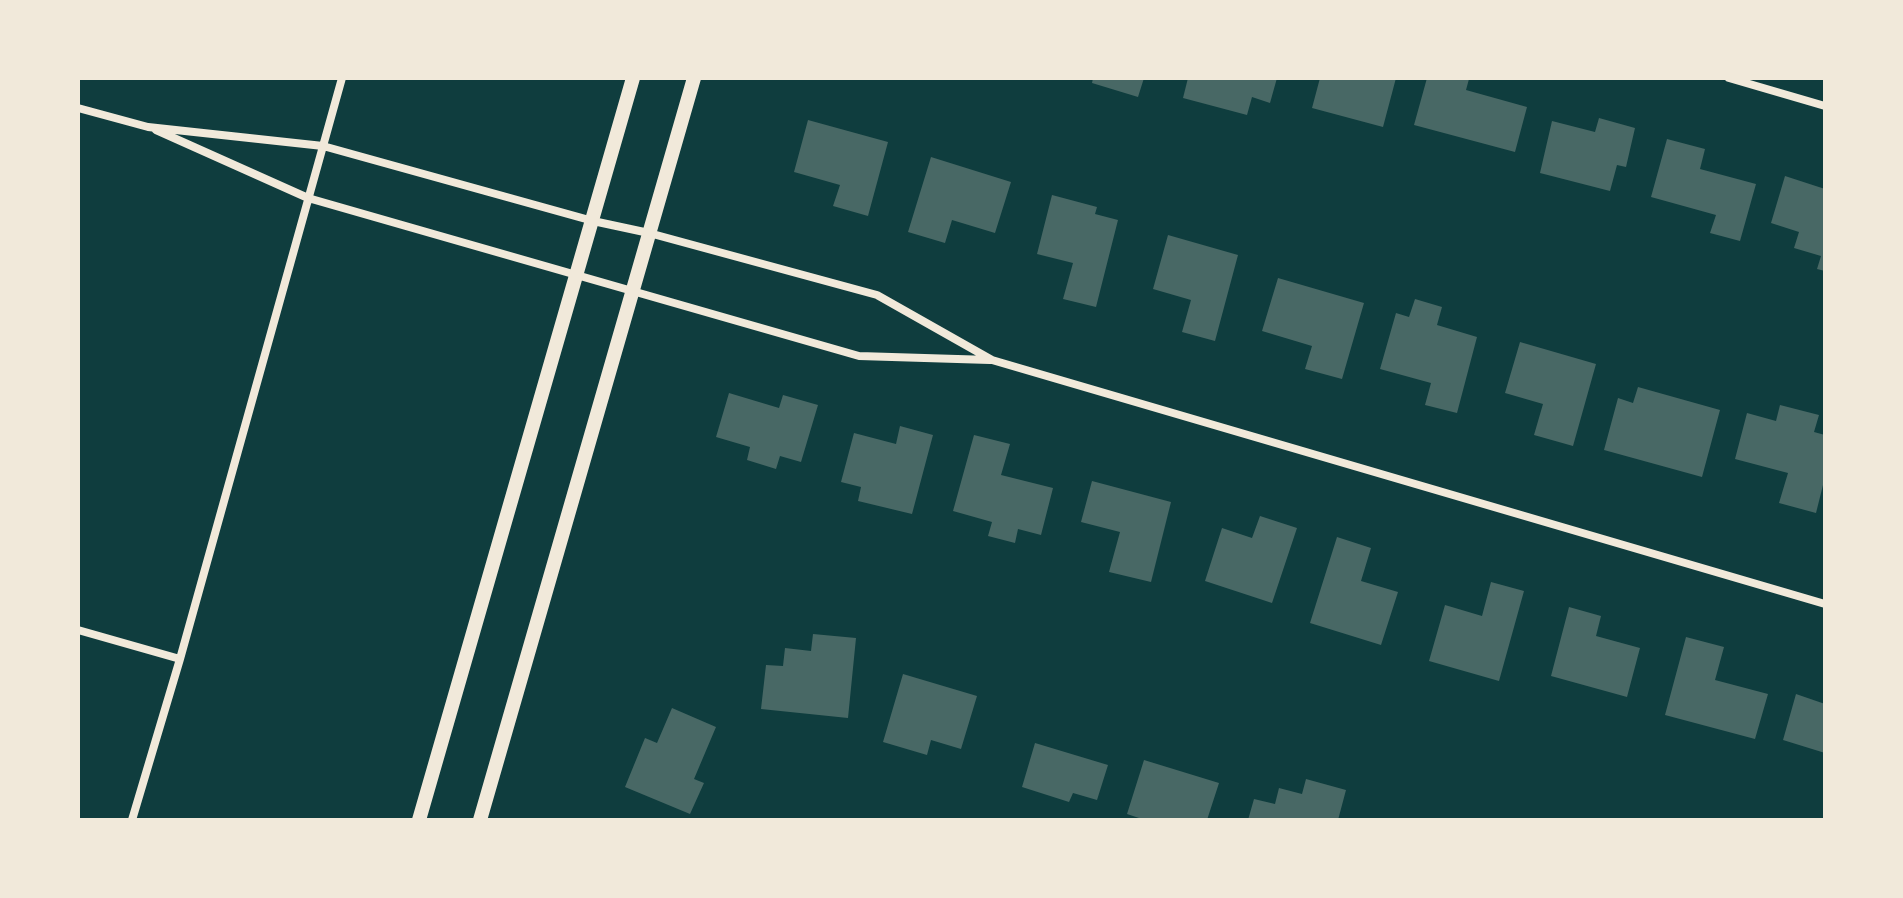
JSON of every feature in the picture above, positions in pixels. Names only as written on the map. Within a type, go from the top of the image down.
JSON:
[{"type":"street","points":[[132,820],[342,78]]},
{"type":"street","points":[[419,820],[633,78]]},
{"type":"street","points":[[480,820],[694,78]]},
{"type":"street","points":[[1729,78],[1825,106]]},
{"type":"street","points":[[78,108],[148,127],[308,198],[859,356],[992,360]]},
{"type":"street","points":[[148,127],[323,146],[877,295],[992,360],[1825,604]]},
{"type":"street","points":[[78,630],[180,659]]},
{"type":"building","points":[[1093,78],[1144,78],[1138,97],[1092,83]]},
{"type":"building","points":[[1188,78],[1277,78],[1270,103],[1252,97],[1247,115],[1183,98]]},
{"type":"building","points":[[1320,78],[1396,78],[1383,127],[1312,108]]},
{"type":"building","points":[[1427,78],[1469,79],[1466,90],[1527,107],[1515,152],[1414,125]]},
{"type":"building","points":[[1599,118],[1635,128],[1626,167],[1617,165],[1610,191],[1540,173],[1552,121],[1595,132]]},
{"type":"building","points":[[808,120],[888,142],[868,216],[833,206],[840,185],[794,172]]},
{"type":"building","points":[[1667,139],[1705,149],[1700,169],[1756,184],[1740,241],[1710,233],[1716,215],[1651,197]]},
{"type":"building","points":[[931,157],[1011,182],[995,233],[952,220],[945,243],[908,232]]},
{"type":"building","points":[[1785,176],[1825,189],[1825,271],[1817,269],[1821,256],[1794,248],[1799,232],[1771,223]]},
{"type":"building","points":[[1052,195],[1097,207],[1095,214],[1118,220],[1096,307],[1063,299],[1073,263],[1037,254]]},
{"type":"building","points":[[1168,235],[1238,255],[1215,341],[1182,332],[1191,300],[1153,289]]},
{"type":"building","points":[[1278,278],[1364,303],[1342,379],[1305,369],[1312,346],[1262,331]]},
{"type":"building","points":[[1415,299],[1442,307],[1437,325],[1477,337],[1457,413],[1425,405],[1431,383],[1380,369],[1396,313],[1409,317]]},
{"type":"building","points":[[1520,342],[1596,364],[1573,446],[1534,435],[1543,404],[1505,393]]},
{"type":"building","points":[[1638,387],[1720,410],[1702,477],[1604,450],[1618,398],[1633,403]]},
{"type":"building","points":[[729,393],[779,408],[783,395],[818,405],[801,462],[780,456],[776,469],[747,460],[750,447],[716,437]]},
{"type":"building","points":[[1780,405],[1819,415],[1814,432],[1825,435],[1825,477],[1816,513],[1779,503],[1788,473],[1735,459],[1747,413],[1776,421]]},
{"type":"building","points":[[900,426],[933,435],[912,514],[858,501],[861,487],[841,482],[854,433],[896,444]]},
{"type":"building","points":[[974,435],[1010,444],[1001,475],[1053,488],[1041,535],[1018,529],[1015,543],[988,536],[992,522],[953,511]]},
{"type":"building","points":[[1092,481],[1171,502],[1151,582],[1109,572],[1120,532],[1081,522]]},
{"type":"building","points":[[1260,516],[1297,528],[1272,603],[1205,581],[1222,528],[1252,538]]},
{"type":"building","points":[[1337,537],[1371,548],[1361,581],[1398,592],[1381,645],[1310,623]]},
{"type":"building","points":[[1491,582],[1524,591],[1499,681],[1429,661],[1445,605],[1482,616]]},
{"type":"building","points":[[1569,607],[1601,616],[1596,636],[1640,648],[1627,697],[1551,676]]},
{"type":"building","points":[[813,634],[856,638],[848,718],[761,709],[766,665],[783,666],[785,648],[811,651]]},
{"type":"building","points":[[1686,637],[1724,647],[1715,680],[1768,694],[1755,739],[1665,715]]},
{"type":"building","points":[[903,674],[977,696],[961,749],[931,740],[927,755],[883,742]]},
{"type":"building","points":[[1796,694],[1825,704],[1825,753],[1783,740]]},
{"type":"building","points":[[672,708],[716,727],[694,779],[704,783],[690,814],[625,787],[645,738],[657,743]]},
{"type":"building","points":[[1035,743],[1108,765],[1097,800],[1073,793],[1069,802],[1022,787]]},
{"type":"building","points":[[1144,760],[1219,783],[1207,820],[1145,820],[1127,814]]},
{"type":"building","points":[[1306,779],[1346,790],[1338,820],[1248,820],[1254,799],[1275,804],[1279,788],[1302,794]]}]
